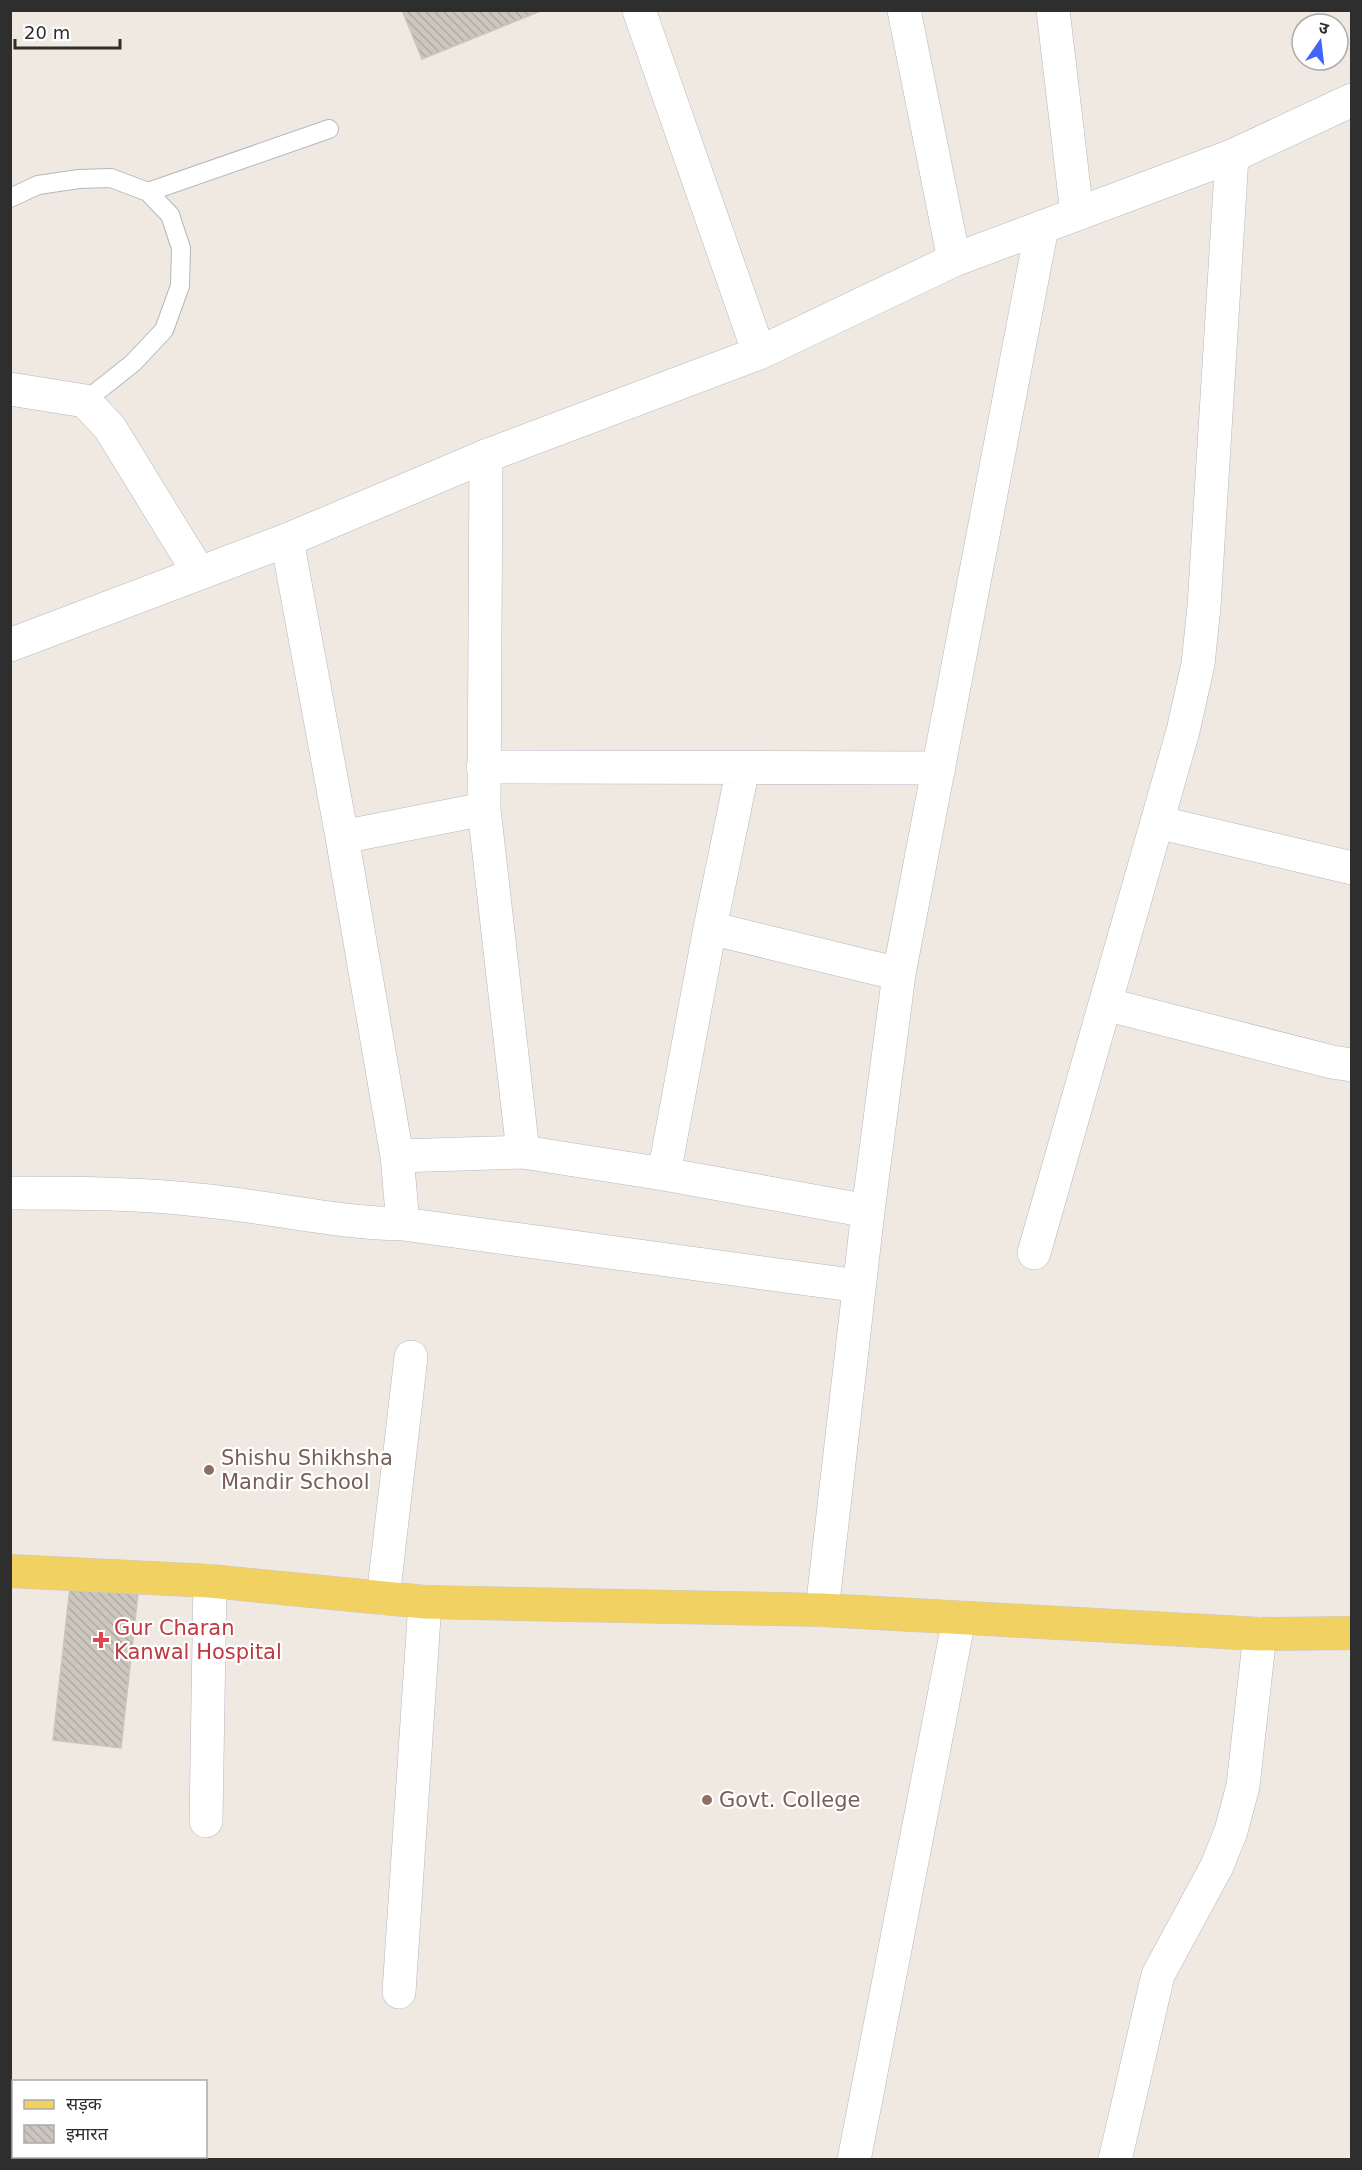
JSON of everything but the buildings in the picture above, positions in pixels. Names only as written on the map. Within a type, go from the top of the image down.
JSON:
[{"type":"main road","points":[[10,1571],[210,1581],[425,1602],[822,1610],[1260,1634],[1352,1633]]},
{"type":"street","points":[[639,10],[759,353]]},
{"type":"street","points":[[904,10],[954,260]]},
{"type":"street","points":[[1053,10],[1077,214]]},
{"type":"street","points":[[10,645],[286,540],[486,456],[759,353],[954,260],[1232,156],[1352,100]]},
{"type":"street","points":[[1034,1253],[1183,731],[1198,664],[1204,607],[1232,156]]},
{"type":"street","points":[[822,1610],[868,1211],[899,974],[1042,227]]},
{"type":"street","points":[[10,389],[85,401],[110,428],[200,573]]},
{"type":"street","points":[[486,456],[484,809],[523,1152]]},
{"type":"street","points":[[286,540],[342,837],[397,1156],[403,1224]]},
{"type":"street","points":[[483,767],[939,768]]},
{"type":"street","points":[[664,1174],[742,768]]},
{"type":"street","points":[[342,837],[484,809]]},
{"type":"street","points":[[1157,822],[1352,868]]},
{"type":"street","points":[[710,928],[899,974]]},
{"type":"street","points":[[1105,1004],[1332,1062],[1352,1065]]},
{"type":"street","points":[[397,1156],[523,1152],[664,1174],[868,1211]]},
{"type":"street","points":[[10,1193],[81,1192],[200,1200],[364,1223],[403,1224],[860,1286]]},
{"type":"street","points":[[383,1598],[411,1357]]},
{"type":"street","points":[[206,1821],[210,1581]]},
{"type":"street","points":[[399,1992],[425,1602]]},
{"type":"street","points":[[854,2160],[959,1619]]},
{"type":"street","points":[[1115,2160],[1158,1975],[1217,1866],[1231,1831],[1243,1786],[1260,1634]]},
{"type":"lane","points":[[148,192],[329,129]]},
{"type":"lane","points":[[10,198],[38,185],[79,179],[111,178],[148,192],[170,214],[181,248],[180,286],[164,330],[133,363],[85,401]]},
{"type":"place","name":"Shishu Shikhsha Mandir School","points":[[209,1470]]},
{"type":"place","name":"Gur Charan Kanwal Hospital","points":[[101,1640]]},
{"type":"place","name":"Govt. College","points":[[707,1800]]}]
